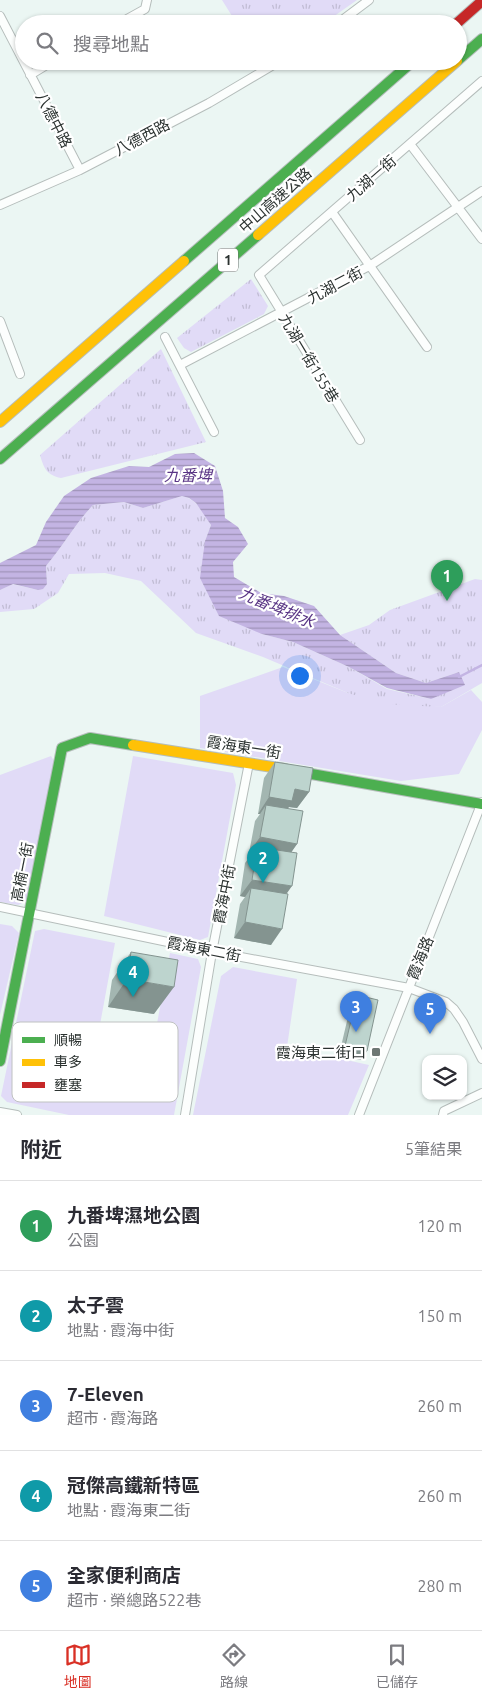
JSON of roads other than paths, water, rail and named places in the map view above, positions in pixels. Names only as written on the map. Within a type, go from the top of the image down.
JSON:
[{"type":"main road","points":[[466,15],[482,1]]},
{"type":"main road","name":"中山高速公路","points":[[467,53],[482,40]]},
{"type":"main road","name":"中山高速公路","points":[[0,422],[403,70]]},
{"type":"main road","name":"中山高速公路","points":[[0,459],[448,70]]},
{"type":"main road","name":"霞海東一街","points":[[62,748],[90,738],[482,803]]},
{"type":"main road","name":"高楠一街","points":[[0,1061],[62,748]]},
{"type":"street","points":[[134,15],[145,9],[147,0]]},
{"type":"street","points":[[349,15],[369,0]]},
{"type":"street","name":"八德中路","points":[[0,16],[15,46]]},
{"type":"street","name":"八德中路","points":[[27,70],[80,170]]},
{"type":"street","points":[[30,75],[38,70]]},
{"type":"street","name":"八德西路","points":[[0,205],[80,170],[209,103],[265,70]]},
{"type":"street","name":"九湖一街","points":[[259,275],[482,81]]},
{"type":"street","points":[[410,144],[482,239]]},
{"type":"street","name":"九湖二街","points":[[180,365],[282,314],[371,265],[482,191]]},
{"type":"street","points":[[332,212],[427,347]]},
{"type":"street","name":"九湖一街155巷","points":[[259,275],[360,440]]},
{"type":"street","points":[[0,321],[20,374]]},
{"type":"street","points":[[166,337],[214,432]]},
{"type":"street","name":"霞海中街","points":[[185,1115],[212,952],[249,763]]},
{"type":"street","name":"霞海路","points":[[359,1115],[482,803]]},
{"type":"street","name":"霞海東二街","points":[[0,907],[212,952],[409,988],[446,1002],[454,1009],[482,1059]]},
{"type":"street","points":[[443,1115],[444,1111],[482,1093]]},
{"type":"street","points":[[0,1112],[17,1115]]},
{"type":"water","name":"九番埤","points":[[194,453],[215,466],[223,491],[225,518],[238,527],[248,544],[233,562],[234,577],[261,593],[284,596],[314,606],[340,635],[396,673],[426,683],[459,672],[465,685],[431,699],[387,688],[349,667],[293,642],[262,634],[219,616],[200,578],[205,541],[211,525],[196,503],[182,496],[143,508],[124,502],[93,505],[46,566],[47,584],[43,589],[38,590],[13,584],[0,590],[0,563],[36,545],[46,522],[64,496],[91,478],[129,466],[149,467],[175,454]]},
{"type":"waterway","name":"九番埤排水","points":[[459,677],[482,665]]},
{"type":"place","name":"九番埤濕地公園","points":[[447,601]]},
{"type":"place","name":"太子雲","points":[[263,883]]},
{"type":"place","name":"冠傑高鐵新特區","points":[[133,997]]},
{"type":"place","name":"7-Eleven","points":[[356,1032]]},
{"type":"place","name":"全家便利商店","points":[[430,1034]]},
{"type":"place","name":"霞海東二街口","points":[[376,1052]]}]
